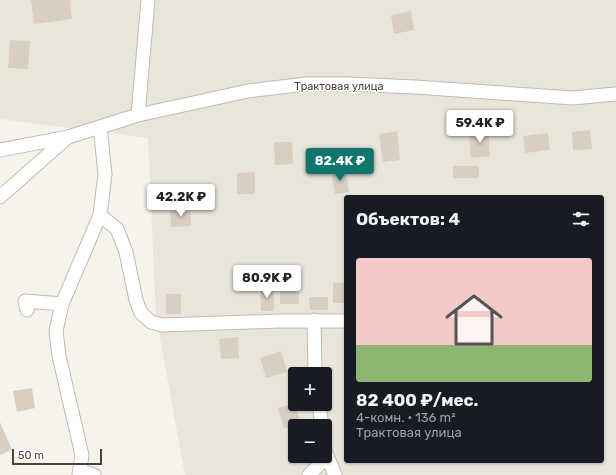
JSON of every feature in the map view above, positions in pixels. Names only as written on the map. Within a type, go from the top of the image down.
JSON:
[{"type":"street","points":[[138,115],[148,0]]},
{"type":"street","name":"Трактовая улица","points":[[0,150],[68,137],[138,115],[248,91],[306,84],[414,87],[573,98],[616,94]]},
{"type":"street","points":[[94,475],[80,473],[82,455],[59,356],[56,331],[62,304],[100,214],[105,174],[100,127]]},
{"type":"street","points":[[0,197],[68,137]]},
{"type":"street","points":[[100,214],[117,229],[126,252],[136,300],[141,313],[151,322],[162,325],[344,320]]},
{"type":"street","points":[[27,310],[25,301],[62,304]]},
{"type":"street","points":[[314,320],[314,367]]},
{"type":"street","points":[[309,475],[321,463]]},
{"type":"street","points":[[329,463],[335,475]]},
{"type":"shaded area","points":[[0,0],[616,0],[616,475],[185,475],[156,316],[148,138],[0,119]]},
{"type":"building","points":[[31,0],[70,0],[72,19],[34,24]]},
{"type":"building","points":[[411,11],[414,30],[394,34],[391,15]]},
{"type":"building","points":[[10,40],[30,41],[28,69],[8,68]]},
{"type":"building","points":[[590,130],[592,149],[573,150],[572,132]]},
{"type":"building","points":[[397,131],[400,160],[383,162],[379,134]]},
{"type":"building","points":[[488,131],[490,156],[471,158],[469,133]]},
{"type":"building","points":[[548,133],[550,150],[525,153],[523,136]]},
{"type":"building","points":[[274,142],[292,142],[293,164],[275,165]]},
{"type":"building","points":[[453,166],[479,166],[479,178],[453,178]]},
{"type":"building","points":[[346,170],[349,192],[335,194],[331,172]]},
{"type":"building","points":[[255,172],[255,194],[237,194],[237,173]]},
{"type":"building","points":[[191,210],[191,226],[171,227],[170,211]]},
{"type":"building","points":[[344,282],[344,303],[333,303],[333,283]]},
{"type":"building","points":[[280,284],[298,284],[299,304],[280,304]]},
{"type":"building","points":[[260,288],[274,288],[274,311],[261,311]]},
{"type":"building","points":[[166,294],[181,294],[181,314],[166,314]]},
{"type":"building","points":[[309,297],[328,297],[328,310],[310,310]]},
{"type":"building","points":[[238,337],[239,358],[221,359],[219,339]]},
{"type":"building","points":[[281,351],[287,372],[266,378],[260,358]]},
{"type":"building","points":[[32,388],[35,408],[17,412],[13,391]]},
{"type":"building","points":[[288,405],[288,411],[297,411],[300,419],[288,419],[288,428],[284,429],[278,408]]},
{"type":"building","points":[[0,422],[12,450],[0,455]]}]
